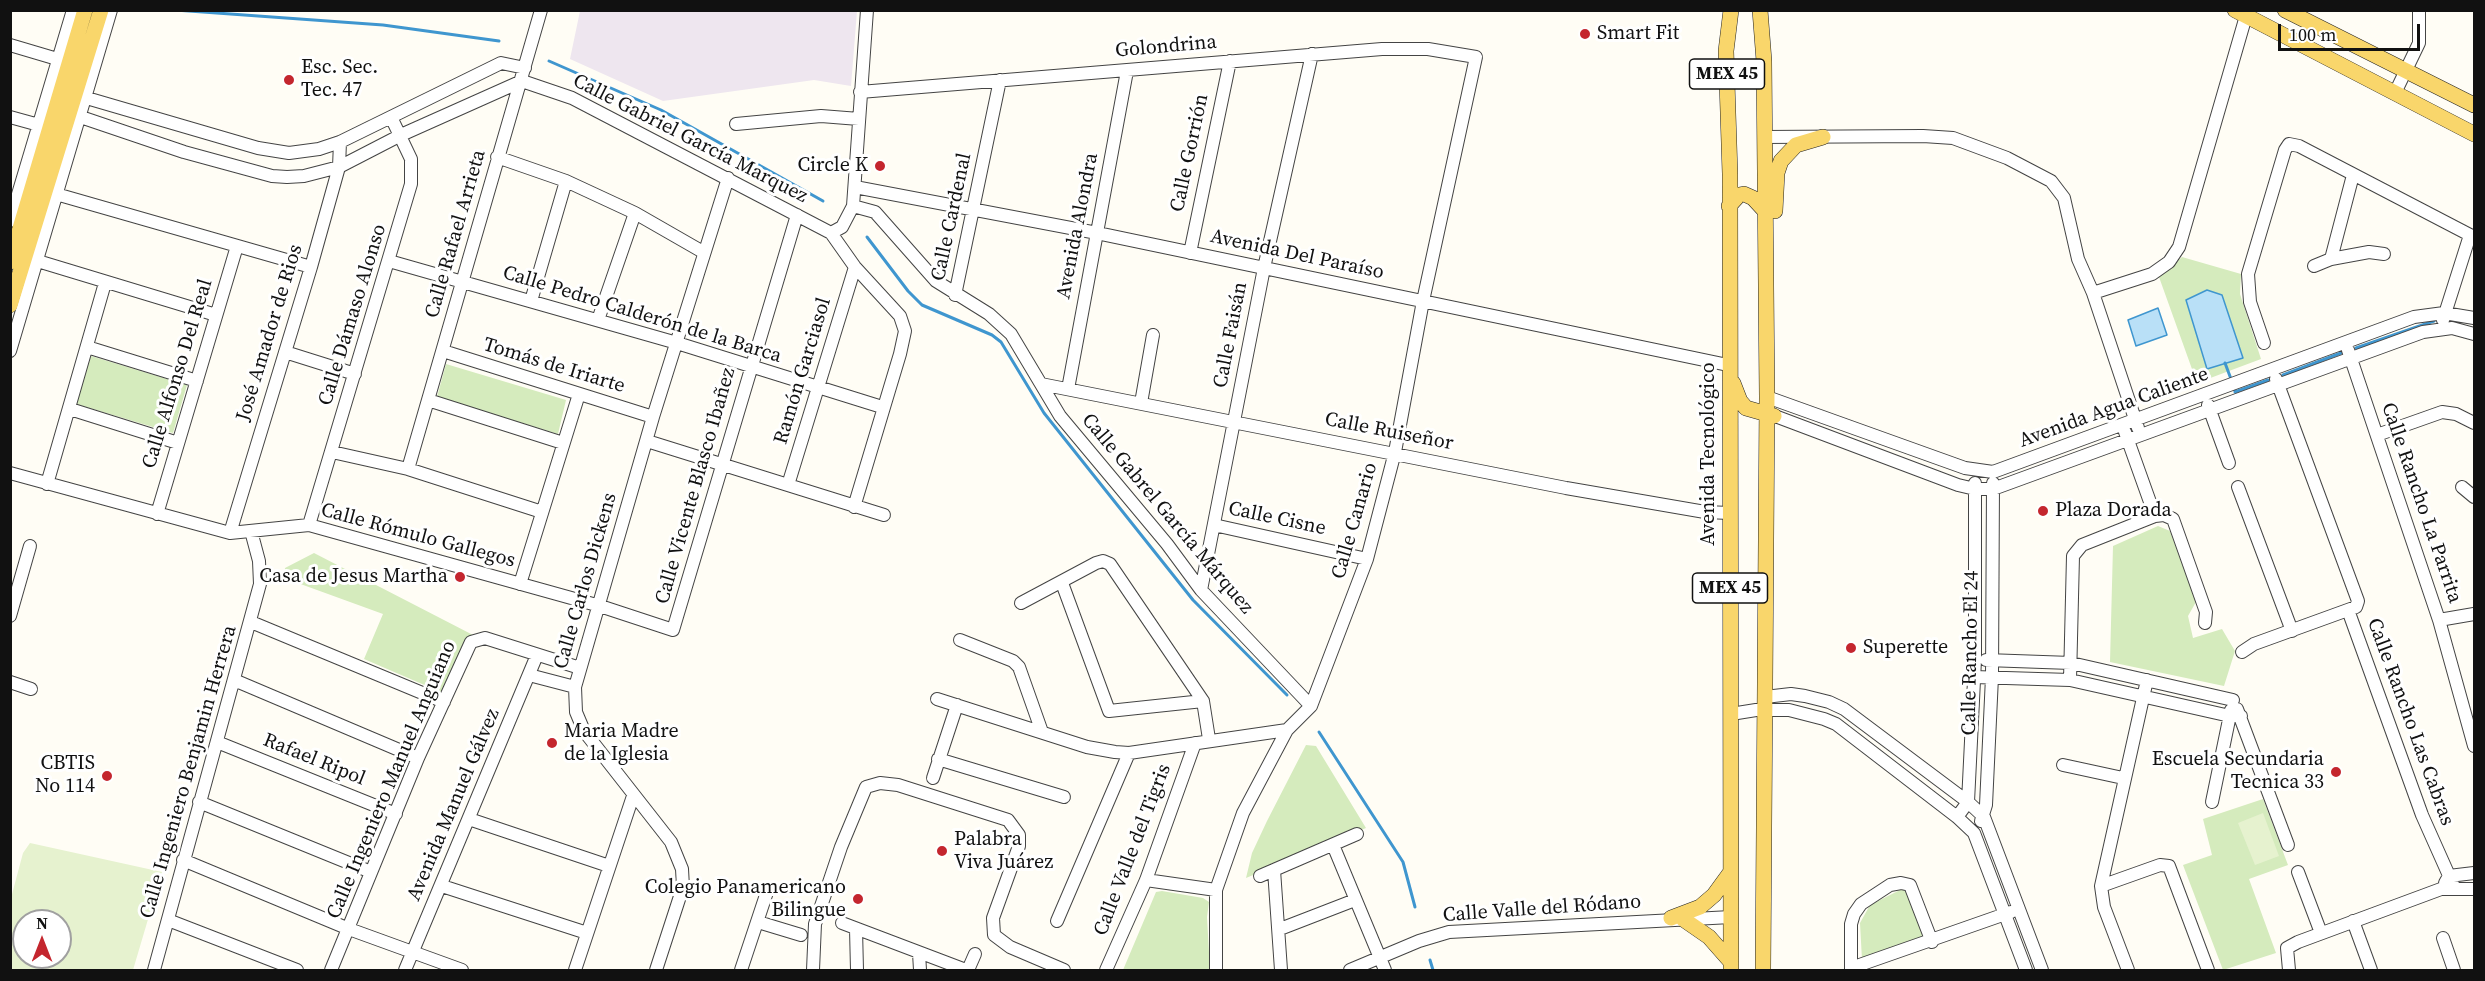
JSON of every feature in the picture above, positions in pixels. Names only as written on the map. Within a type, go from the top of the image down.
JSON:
[{"type":"main road","points":[[1720,10],[1726,51]]},
{"type":"main road","name":"Avenida Tecnológico","points":[[1731,10],[1726,51],[1730,369],[1731,966]]},
{"type":"main road","name":"MEX 45","points":[[1760,10],[1764,61],[1767,398],[1771,415],[1762,970]]},
{"type":"main road","points":[[1764,61],[1769,10]]},
{"type":"main road","points":[[2285,10],[2475,105]]},
{"type":"main road","points":[[10,305],[19,256],[68,113],[73,94],[76,65],[101,12]]},
{"type":"main road","points":[[2240,13],[2475,134]]},
{"type":"main road","points":[[1767,285],[1774,234],[1775,188],[1781,161],[1796,145],[1823,137]]},
{"type":"main road","points":[[1729,206],[1739,195],[1744,194],[1753,198],[1765,211]]},
{"type":"main road","points":[[1730,369],[1740,401],[1746,408],[1771,415]]},
{"type":"main road","points":[[1677,919],[1700,907],[1714,896],[1730,873]]},
{"type":"main road","points":[[1677,919],[1709,937],[1731,966]]},
{"type":"street","points":[[10,221],[39,125],[76,65],[73,10]]},
{"type":"street","name":"Calle Rafael Arrieta","points":[[408,469],[541,10]]},
{"type":"street","points":[[831,233],[842,227],[853,206],[867,10]]},
{"type":"street","points":[[2395,93],[2419,43],[2419,10]]},
{"type":"street","points":[[2093,293],[2151,274],[2169,262],[2179,247],[2240,13]]},
{"type":"street","points":[[10,45],[76,65]]},
{"type":"street","name":"Golondrina","points":[[860,92],[1407,48],[1476,57]]},
{"type":"street","name":"Calle Faisán","points":[[1201,590],[1264,268],[1312,54]]},
{"type":"street","name":"Calle Canario","points":[[1216,970],[1216,890],[1243,813],[1287,730],[1311,706],[1367,559],[1395,452],[1423,301],[1476,57]]},
{"type":"street","name":"Calle Gorrión","points":[[1190,253],[1230,61]]},
{"type":"street","points":[[73,94],[258,148],[303,152],[340,142],[501,63],[513,64],[525,69]]},
{"type":"street","name":"Avenida Alondra","points":[[1068,389],[1127,71]]},
{"type":"street","name":"Calle Cardenal","points":[[1000,80],[955,295],[989,314],[1011,334]]},
{"type":"street","points":[[10,351],[19,256],[56,194],[68,113],[184,152],[272,176],[304,176],[339,167],[401,135],[522,81]]},
{"type":"street","name":"Calle Gabriel García Marquez","points":[[522,81],[572,98],[831,233],[855,267],[900,316],[904,331],[882,407]]},
{"type":"street","points":[[736,124],[821,116],[859,119]]},
{"type":"street","points":[[10,117],[39,125]]},
{"type":"street","name":"Calle Dámaso Alonso","points":[[309,525],[413,174],[411,159],[391,117]]},
{"type":"street","points":[[1764,138],[1923,136],[1953,138],[2030,168],[2059,189],[2078,259],[2093,293],[2141,435]]},
{"type":"street","name":"José Amador de Rios","points":[[230,533],[311,267],[339,167],[340,142]]},
{"type":"street","points":[[2264,344],[2250,302],[2248,274],[2287,146],[2299,146],[2472,234],[2444,313],[2441,328]]},
{"type":"street","points":[[498,157],[566,181],[635,213],[703,252]]},
{"type":"street","points":[[2331,259],[2353,175]]},
{"type":"street","name":"Calle Carlos Dickens","points":[[656,970],[683,887],[682,869],[671,842],[584,731],[576,712],[575,687],[653,417],[728,178]]},
{"type":"street","points":[[531,301],[566,181]]},
{"type":"street","name":"Avenida Del Paraíso","points":[[855,187],[1096,233],[1423,301],[1722,364],[1730,369]]},
{"type":"street","points":[[56,194],[311,267]]},
{"type":"street","points":[[853,206],[875,212],[936,281],[955,295]]},
{"type":"street","points":[[598,320],[635,213]]},
{"type":"street","name":"Calle Vicente Blasco Ibañez","points":[[673,630],[797,215]]},
{"type":"street","name":"Calle Alfonso Del Real","points":[[157,514],[237,246]]},
{"type":"street","points":[[2314,266],[2331,259],[2369,252],[2384,254]]},
{"type":"street","points":[[19,256],[216,315]]},
{"type":"street","name":"Calle Pedro Calderón de la Barca","points":[[389,261],[676,343],[882,407]]},
{"type":"street","name":"Ramón Garciasol","points":[[788,485],[855,267]]},
{"type":"street","points":[[47,484],[105,283]]},
{"type":"street","name":"Avenida Agua Caliente","points":[[1767,398],[1976,471],[1993,472],[2414,318],[2444,313],[2475,318]]},
{"type":"street","name":"Avenida Agua Caliente","points":[[1771,415],[1975,489],[1993,489],[2423,332],[2441,328],[2463,329],[2475,334]]},
{"type":"street","name":"Calle Gabrel García Márquez","points":[[1011,334],[1060,416],[1167,544],[1201,590],[1311,706]]},
{"type":"street","points":[[1141,403],[1153,335]]},
{"type":"street","name":"Calle Rancho La Parrita","points":[[2346,343],[2439,620],[2475,746]]},
{"type":"street","points":[[87,347],[196,381]]},
{"type":"street","points":[[285,351],[355,374]]},
{"type":"street","name":"Tomás de Iriarte","points":[[443,351],[653,417]]},
{"type":"street","name":"Calle Rancho Las Cabras","points":[[2273,370],[2357,596],[2358,604],[2348,610],[2422,815],[2455,889]]},
{"type":"street","name":"Calle Ruiseñor","points":[[1041,384],[1395,452],[1566,488],[1705,512],[1730,513]]},
{"type":"street","points":[[520,584],[579,394]]},
{"type":"street","points":[[2204,395],[2229,463]]},
{"type":"street","points":[[428,400],[563,443]]},
{"type":"street","points":[[854,507],[882,407]]},
{"type":"street","points":[[70,409],[178,443]]},
{"type":"street","points":[[2377,435],[2442,412],[2456,414],[2475,423]]},
{"type":"street","points":[[2122,425],[2155,516]]},
{"type":"street","points":[[1877,453],[1882,438]]},
{"type":"street","points":[[646,441],[884,515]]},
{"type":"street","points":[[332,452],[408,469],[542,512]]},
{"type":"street","name":"Calle Rancho El 24","points":[[1968,802],[1975,660],[1976,471]]},
{"type":"street","name":"Calle Rancho El 24","points":[[1974,833],[1984,817],[1992,677],[1993,472]]},
{"type":"street","name":"Calle Rómulo Gallegos","points":[[10,473],[230,533],[309,525],[600,606],[673,630]]},
{"type":"street","points":[[2238,487],[2292,631]]},
{"type":"street","points":[[2462,487],[2475,497]]},
{"type":"street","points":[[2070,680],[2075,551],[2082,545],[2155,516],[2164,515],[2175,521],[2206,612],[2205,622]]},
{"type":"street","name":"Calle Cisne","points":[[1214,525],[1367,559]]},
{"type":"street","name":"Calle Ingeniero Benjamin Herrera","points":[[154,970],[260,584],[259,561],[251,531]]},
{"type":"street","points":[[10,616],[30,546]]},
{"type":"street","points":[[1021,603],[1103,561],[1110,564],[1203,701],[1209,739]]},
{"type":"street","points":[[1062,583],[1108,711],[1203,701]]},
{"type":"street","points":[[2242,652],[2254,644],[2348,610]]},
{"type":"street","points":[[2439,620],[2475,614]]},
{"type":"street","points":[[251,622],[444,702]]},
{"type":"street","name":"Calle Ingeniero Manuel Anguiano","points":[[331,970],[418,759],[470,645],[476,639],[485,638],[580,668]]},
{"type":"street","points":[[960,640],[1013,662],[1019,667],[1042,732]]},
{"type":"street","name":"Avenida Manuel Gálvez","points":[[405,970],[537,655]]},
{"type":"street","points":[[1975,660],[2071,663],[2233,700],[2235,716],[2288,845]]},
{"type":"street","points":[[529,675],[575,687]]},
{"type":"street","points":[[1974,677],[2070,680],[2235,716]]},
{"type":"street","points":[[234,680],[418,759]]},
{"type":"street","points":[[2128,970],[2104,907],[2101,886],[2123,778],[2147,680]]},
{"type":"street","points":[[10,682],[31,688]]},
{"type":"street","points":[[1731,714],[1791,694],[1836,706],[1968,802],[1984,817],[2042,970]]},
{"type":"street","points":[[937,699],[1102,750],[1129,753],[1209,739],[1287,730]]},
{"type":"street","points":[[1765,703],[1811,714],[1836,724],[1958,817],[1974,833],[2026,970]]},
{"type":"street","points":[[933,778],[957,705]]},
{"type":"street","points":[[2212,802],[2235,716]]},
{"type":"street","name":"Rafael Ripol","points":[[217,742],[396,814]]},
{"type":"street","name":"Calle Valle del Tigris","points":[[1106,970],[1146,880],[1195,742]]},
{"type":"street","points":[[1058,921],[1129,753]]},
{"type":"street","points":[[938,759],[1064,797]]},
{"type":"street","points":[[2063,765],[2123,778]]},
{"type":"street","points":[[813,970],[815,924],[841,847],[866,786],[880,783],[898,785],[987,811],[1008,820],[1015,827],[1018,846],[992,924],[996,939],[1043,966],[1064,970]]},
{"type":"street","points":[[575,970],[633,796]]},
{"type":"street","points":[[199,802],[371,872]]},
{"type":"street","points":[[1958,817],[1968,802]]},
{"type":"street","points":[[469,819],[609,866]]},
{"type":"street","points":[[1260,876],[1357,834]]},
{"type":"street","points":[[1333,845],[1385,970]]},
{"type":"street","points":[[183,860],[349,929],[462,970]]},
{"type":"street","points":[[2101,886],[2160,865],[2169,866],[2208,970]]},
{"type":"street","points":[[1274,870],[1280,929],[1281,970]]},
{"type":"street","points":[[2298,872],[2321,933]]},
{"type":"street","points":[[2441,889],[2449,876],[2475,873]]},
{"type":"street","points":[[1146,880],[1216,890]]},
{"type":"street","points":[[1932,942],[1912,888],[1906,883],[1890,885],[1861,904],[1854,914],[1851,924],[1851,969],[1932,942],[2019,909]]},
{"type":"street","points":[[442,886],[587,933]]},
{"type":"street","points":[[741,970],[768,889]]},
{"type":"street","points":[[2289,970],[2286,952],[2290,945],[2441,889],[2475,889]]},
{"type":"street","points":[[1280,929],[1355,900]]},
{"type":"street","name":"Calle Valle del Ródano","points":[[1350,970],[1449,932],[1731,917]]},
{"type":"street","points":[[168,920],[297,970]]},
{"type":"street","points":[[2353,921],[2371,970]]},
{"type":"street","points":[[758,922],[801,935]]},
{"type":"street","points":[[842,923],[967,970],[975,954]]},
{"type":"street","points":[[856,928],[857,970]]},
{"type":"street","points":[[2443,938],[2454,970]]},
{"type":"street","points":[[919,953],[920,970]]},
{"type":"shaded area","points":[[580,11],[857,11],[851,86],[814,80],[663,101],[570,59]]},
{"type":"green space","points":[[2182,257],[2241,274],[2240,294],[2261,359],[2197,383],[2159,277]]},
{"type":"green space","points":[[91,356],[187,385],[173,433],[76,404]]},
{"type":"green space","points":[[446,364],[566,400],[558,434],[437,397]]},
{"type":"green space","points":[[2158,526],[2170,531],[2196,602],[2188,616],[2193,638],[2222,629],[2235,651],[2224,686],[2110,662],[2113,546]]},
{"type":"green space","points":[[314,553],[473,635],[443,693],[364,659],[383,614],[284,578],[285,568]]},
{"type":"green space","points":[[1306,745],[1316,746],[1366,828],[1246,878],[1252,853]]},
{"type":"green space","points":[[2263,799],[2288,865],[2249,879],[2276,953],[2223,970],[2183,865],[2212,855],[2203,819]]},
{"type":"green space","points":[[2263,813],[2279,856],[2255,865],[2238,823]]},
{"type":"green space","points":[[30,843],[162,872],[133,970],[11,970],[11,898],[23,853]]},
{"type":"green space","points":[[1904,888],[1912,893],[1929,936],[1862,960],[1860,923],[1870,905]]},
{"type":"green space","points":[[1156,892],[1203,898],[1209,902],[1207,917],[1210,970],[1123,970]]},
{"type":"water","points":[[2207,290],[2222,295],[2243,358],[2207,369],[2186,300]]},
{"type":"water","points":[[2158,308],[2167,335],[2136,346],[2128,320]]},
{"type":"waterway","points":[[175,10],[383,25],[499,41]]},
{"type":"waterway","points":[[549,61],[661,110],[823,201]]},
{"type":"waterway","points":[[867,237],[908,291],[922,305],[992,335],[1001,342],[1044,413],[1193,600],[1287,695]]},
{"type":"waterway","points":[[2356,348],[2434,321]]},
{"type":"waterway","points":[[2283,375],[2341,353]]},
{"type":"waterway","points":[[2225,363],[2231,379]]},
{"type":"waterway","points":[[2235,390],[2235,392],[2268,380]]},
{"type":"waterway","points":[[1319,732],[1403,862],[1415,907]]},
{"type":"waterway","points":[[1430,960],[1433,970]]},
{"type":"place","name":"Smart Fit","points":[[1585,34]]},
{"type":"place","name":"Esc. Sec. Tec. 47","points":[[289,80]]},
{"type":"place","name":"Circle K","points":[[880,166]]},
{"type":"place","name":"Plaza Dorada","points":[[2043,511]]},
{"type":"place","name":"Casa de Jesus Martha","points":[[460,577]]},
{"type":"place","name":"Superette","points":[[1851,648]]},
{"type":"place","name":"Maria Madre de la Iglesia","points":[[552,743]]},
{"type":"place","name":"Escuela Secundaria Tecnica 33","points":[[2336,772]]},
{"type":"place","name":"CBTIS No 114","points":[[107,776]]},
{"type":"place","name":"Palabra Viva Juárez","points":[[942,851]]},
{"type":"place","name":"Colegio Panamericano Bilingue","points":[[858,899]]}]
